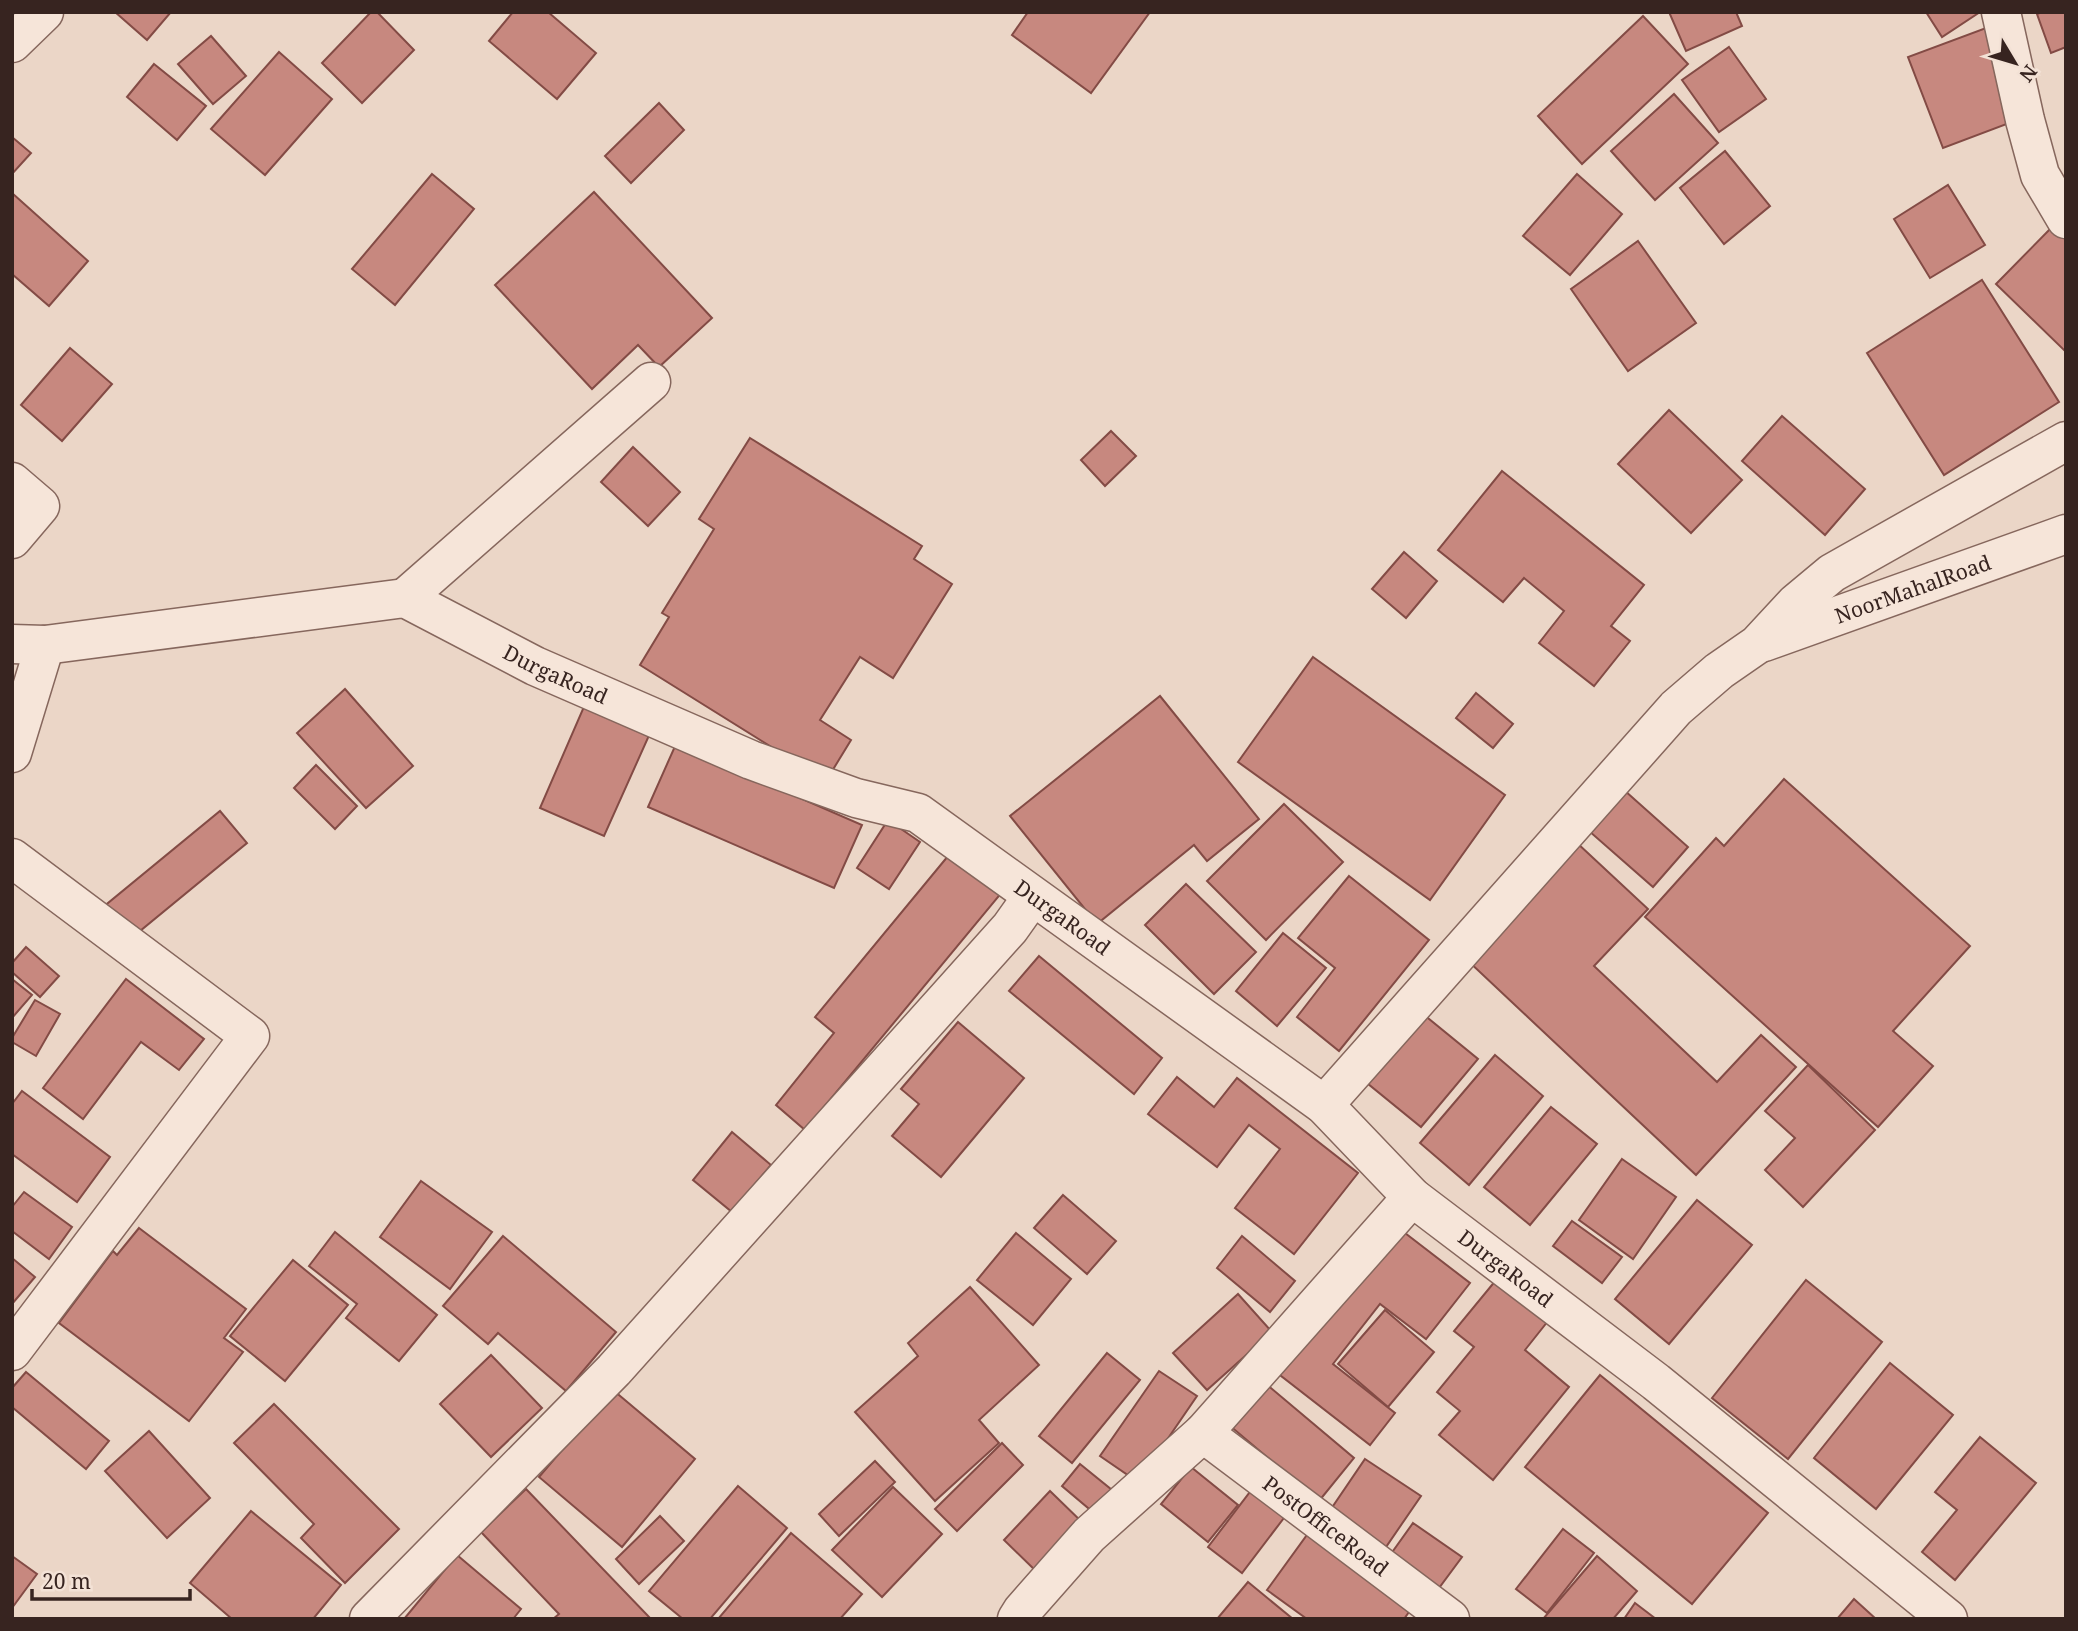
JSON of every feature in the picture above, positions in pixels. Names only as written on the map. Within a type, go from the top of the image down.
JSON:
[{"type":"street","points":[[12,43],[44,12]]},
{"type":"street","points":[[2001,12],[2040,175],[2066,219]]},
{"type":"street","points":[[12,753],[28,644],[405,598],[651,382]]},
{"type":"street","points":[[1324,1105],[1676,708],[1719,671],[1758,644],[1796,603],[1832,573],[2066,441]]},
{"type":"street","points":[[12,482],[40,506],[12,539]]},
{"type":"street","name":"NoorMahalRoad","points":[[1758,644],[2066,534]]},
{"type":"street","name":"DurgaRoad","points":[[405,598],[536,666],[751,760],[856,798],[918,813],[1324,1105],[1412,1197],[1656,1382],[1948,1619]]},
{"type":"street","points":[[12,858],[250,1036],[12,1351]]},
{"type":"street","points":[[369,1619],[614,1370],[1010,928],[1032,897]]},
{"type":"street","points":[[1017,1619],[1088,1535],[1203,1433],[1412,1197]]},
{"type":"street","name":"PostOfficeRoad","points":[[1203,1433],[1450,1619]]},
{"type":"building","points":[[115,12],[171,12],[147,40]]},
{"type":"building","points":[[371,12],[377,12],[414,50],[362,103],[322,63]]},
{"type":"building","points":[[513,12],[548,12],[596,53],[557,99],[489,41]]},
{"type":"building","points":[[1028,12],[1150,12],[1091,93],[1012,35]]},
{"type":"building","points":[[1669,12],[1736,12],[1742,26],[1686,51]]},
{"type":"building","points":[[1926,12],[1980,12],[1942,37]]},
{"type":"building","points":[[2066,12],[2066,47],[2051,53],[2037,14]]},
{"type":"building","points":[[1643,16],[1688,64],[1582,164],[1538,116]]},
{"type":"building","points":[[1986,28],[2020,119],[1943,148],[1908,57]]},
{"type":"building","points":[[211,36],[246,76],[213,104],[178,64]]},
{"type":"building","points":[[1729,47],[1766,99],[1719,132],[1682,80]]},
{"type":"building","points":[[279,52],[332,99],[265,175],[211,129]]},
{"type":"building","points":[[154,64],[206,106],[177,140],[127,97]]},
{"type":"building","points":[[1674,94],[1718,143],[1655,200],[1611,151]]},
{"type":"building","points":[[659,103],[684,130],[631,183],[605,156]]},
{"type":"building","points":[[12,137],[31,153],[12,174]]},
{"type":"building","points":[[1725,151],[1770,206],[1724,244],[1680,188]]},
{"type":"building","points":[[432,174],[474,209],[395,305],[352,269]]},
{"type":"building","points":[[1577,174],[1622,214],[1570,275],[1523,236]]},
{"type":"building","points":[[1948,185],[1985,245],[1930,278],[1894,219]]},
{"type":"building","points":[[594,192],[712,318],[659,367],[638,345],[592,389],[495,285]]},
{"type":"building","points":[[12,193],[88,261],[49,306],[12,274]]},
{"type":"building","points":[[2056,223],[2066,233],[2066,352],[1996,284]]},
{"type":"building","points":[[1638,241],[1696,323],[1628,371],[1571,289]]},
{"type":"building","points":[[1982,280],[2059,402],[1944,475],[1867,353]]},
{"type":"building","points":[[70,348],[112,384],[62,441],[21,405]]},
{"type":"building","points":[[1669,410],[1742,480],[1691,533],[1618,464]]},
{"type":"building","points":[[1782,416],[1865,489],[1825,535],[1742,461]]},
{"type":"building","points":[[1111,431],[1136,456],[1105,486],[1081,460]]},
{"type":"building","points":[[750,438],[922,546],[914,559],[952,584],[893,678],[860,657],[820,720],[851,740],[826,781],[640,665],[669,617],[662,613],[714,529],[699,519]]},
{"type":"building","points":[[633,447],[680,492],[648,526],[601,482]]},
{"type":"building","points":[[1502,471],[1644,585],[1611,626],[1630,641],[1594,686],[1539,643],[1564,611],[1524,578],[1503,602],[1438,550]]},
{"type":"building","points":[[1404,552],[1437,581],[1406,618],[1372,589]]},
{"type":"building","points":[[1313,657],[1505,795],[1430,900],[1238,762]]},
{"type":"building","points":[[345,689],[413,766],[366,808],[297,733]]},
{"type":"building","points":[[1476,693],[1513,724],[1493,748],[1456,718]]},
{"type":"building","points":[[1160,696],[1259,819],[1207,861],[1194,845],[1097,924],[1010,816]]},
{"type":"building","points":[[586,702],[651,731],[604,836],[540,808]]},
{"type":"building","points":[[676,744],[862,825],[834,888],[648,807]]},
{"type":"building","points":[[316,765],[357,806],[335,829],[294,788]]},
{"type":"building","points":[[1784,779],[1970,946],[1893,1031],[1933,1066],[1878,1127],[1645,917],[1716,838],[1724,846]]},
{"type":"building","points":[[1624,790],[1688,847],[1653,887],[1589,831]]},
{"type":"building","points":[[1284,804],[1343,862],[1266,940],[1207,881]]},
{"type":"building","points":[[220,811],[247,843],[129,940],[102,908]]},
{"type":"building","points":[[888,820],[920,842],[889,889],[857,868]]},
{"type":"building","points":[[1576,842],[1648,909],[1594,966],[1717,1082],[1761,1035],[1796,1067],[1696,1175],[1466,959]]},
{"type":"building","points":[[953,850],[1003,891],[805,1130],[776,1105],[834,1033],[815,1017]]},
{"type":"building","points":[[1349,876],[1429,940],[1339,1051],[1297,1017],[1335,968],[1298,938]]},
{"type":"building","points":[[1186,884],[1256,952],[1214,994],[1145,925]]},
{"type":"building","points":[[1283,933],[1326,968],[1277,1026],[1236,991]]},
{"type":"building","points":[[26,947],[59,976],[40,997],[12,972],[12,963]]},
{"type":"building","points":[[1039,956],[1162,1058],[1134,1094],[1009,991]]},
{"type":"building","points":[[12,979],[32,995],[12,1018]]},
{"type":"building","points":[[126,979],[204,1039],[179,1070],[141,1042],[83,1119],[43,1088]]},
{"type":"building","points":[[35,1000],[60,1014],[36,1056],[12,1042]]},
{"type":"building","points":[[1423,1014],[1478,1059],[1421,1127],[1367,1083]]},
{"type":"building","points":[[958,1022],[1024,1078],[941,1177],[892,1136],[919,1104],[901,1089]]},
{"type":"building","points":[[1495,1055],[1543,1096],[1469,1185],[1420,1143]]},
{"type":"building","points":[[1808,1065],[1875,1130],[1803,1207],[1765,1170],[1795,1138],[1765,1111]]},
{"type":"building","points":[[1177,1077],[1214,1107],[1237,1078],[1358,1173],[1294,1254],[1235,1208],[1280,1149],[1249,1125],[1217,1167],[1148,1114]]},
{"type":"building","points":[[22,1091],[110,1157],[77,1202],[12,1154],[12,1104]]},
{"type":"building","points":[[1551,1107],[1597,1144],[1530,1225],[1484,1187]]},
{"type":"building","points":[[732,1132],[771,1165],[732,1212],[693,1180]]},
{"type":"building","points":[[1622,1159],[1676,1197],[1633,1259],[1579,1220]]},
{"type":"building","points":[[421,1181],[492,1232],[450,1289],[380,1237]]},
{"type":"building","points":[[24,1192],[72,1227],[49,1259],[12,1231],[12,1207]]},
{"type":"building","points":[[1063,1195],[1116,1241],[1087,1274],[1034,1228]]},
{"type":"building","points":[[1697,1200],[1752,1245],[1669,1344],[1615,1299]]},
{"type":"building","points":[[1572,1221],[1622,1257],[1602,1283],[1553,1246]]},
{"type":"building","points":[[1392,1223],[1470,1283],[1426,1339],[1380,1304],[1333,1364],[1395,1413],[1370,1445],[1276,1372]]},
{"type":"building","points":[[139,1228],[246,1309],[224,1338],[243,1352],[189,1421],[59,1323],[113,1251],[117,1255]]},
{"type":"building","points":[[335,1232],[437,1315],[399,1361],[346,1318],[357,1304],[309,1266]]},
{"type":"building","points":[[1016,1233],[1071,1279],[1033,1325],[977,1280]]},
{"type":"building","points":[[503,1236],[616,1332],[566,1391],[498,1333],[488,1344],[443,1306]]},
{"type":"building","points":[[1242,1236],[1295,1281],[1270,1312],[1217,1268]]},
{"type":"building","points":[[12,1258],[35,1277],[12,1304]]},
{"type":"building","points":[[293,1260],[348,1305],[285,1381],[230,1336]]},
{"type":"building","points":[[1501,1274],[1552,1316],[1525,1350],[1569,1387],[1493,1480],[1439,1435],[1460,1411],[1437,1392],[1474,1347],[1454,1331]]},
{"type":"building","points":[[1806,1280],[1882,1342],[1788,1459],[1712,1398]]},
{"type":"building","points":[[970,1287],[1039,1365],[979,1420],[999,1443],[935,1501],[855,1412],[918,1356],[908,1343]]},
{"type":"building","points":[[1238,1294],[1272,1332],[1207,1390],[1173,1353]]},
{"type":"building","points":[[1385,1310],[1434,1352],[1388,1407],[1338,1364]]},
{"type":"building","points":[[1107,1353],[1140,1380],[1072,1463],[1039,1436]]},
{"type":"building","points":[[491,1355],[542,1408],[491,1457],[440,1404]]},
{"type":"building","points":[[1890,1363],[1953,1415],[1876,1509],[1814,1458]]},
{"type":"building","points":[[1159,1371],[1197,1396],[1138,1482],[1100,1456]]},
{"type":"building","points":[[26,1372],[109,1441],[86,1469],[12,1407],[12,1388]]},
{"type":"building","points":[[1600,1375],[1768,1513],[1692,1604],[1525,1467]]},
{"type":"building","points":[[1265,1383],[1354,1458],[1319,1501],[1229,1425]]},
{"type":"building","points":[[613,1390],[695,1459],[622,1547],[539,1477]]},
{"type":"building","points":[[274,1404],[399,1529],[345,1583],[301,1538],[314,1524],[234,1443]]},
{"type":"building","points":[[149,1431],[210,1498],[167,1538],[105,1471]]},
{"type":"building","points":[[1980,1437],[2036,1483],[1955,1580],[1922,1552],[1957,1510],[1935,1492]]},
{"type":"building","points":[[1002,1443],[1023,1465],[957,1531],[935,1509]]},
{"type":"building","points":[[1365,1459],[1421,1496],[1386,1547],[1331,1509]]},
{"type":"building","points":[[875,1461],[895,1482],[839,1536],[819,1514]]},
{"type":"building","points":[[1080,1464],[1112,1490],[1094,1513],[1062,1486]]},
{"type":"building","points":[[1191,1467],[1238,1505],[1208,1542],[1161,1504]]},
{"type":"building","points":[[1256,1484],[1290,1510],[1242,1573],[1208,1547]]},
{"type":"building","points":[[738,1486],[787,1528],[710,1619],[683,1619],[649,1591]]},
{"type":"building","points":[[893,1487],[942,1534],[882,1597],[832,1550]]},
{"type":"building","points":[[526,1489],[651,1619],[553,1619],[559,1614],[481,1532]]},
{"type":"building","points":[[1050,1491],[1085,1525],[1039,1574],[1004,1540]]},
{"type":"building","points":[[251,1511],[341,1585],[313,1619],[232,1619],[190,1583]]},
{"type":"building","points":[[660,1516],[684,1541],[639,1584],[616,1559]]},
{"type":"building","points":[[1413,1523],[1462,1557],[1436,1592],[1388,1558]]},
{"type":"building","points":[[1312,1528],[1416,1602],[1404,1619],[1307,1619],[1267,1590]]},
{"type":"building","points":[[1563,1529],[1594,1553],[1547,1613],[1516,1589]]},
{"type":"building","points":[[791,1533],[862,1594],[840,1619],[718,1619]]},
{"type":"building","points":[[457,1555],[521,1609],[513,1619],[404,1619]]},
{"type":"building","points":[[12,1556],[37,1574],[12,1608]]},
{"type":"building","points":[[1597,1556],[1637,1591],[1613,1619],[1543,1619]]},
{"type":"building","points":[[1248,1582],[1293,1619],[1217,1619]]},
{"type":"building","points":[[1854,1599],[1876,1619],[1837,1619]]},
{"type":"building","points":[[1635,1603],[1656,1619],[1624,1619]]}]
